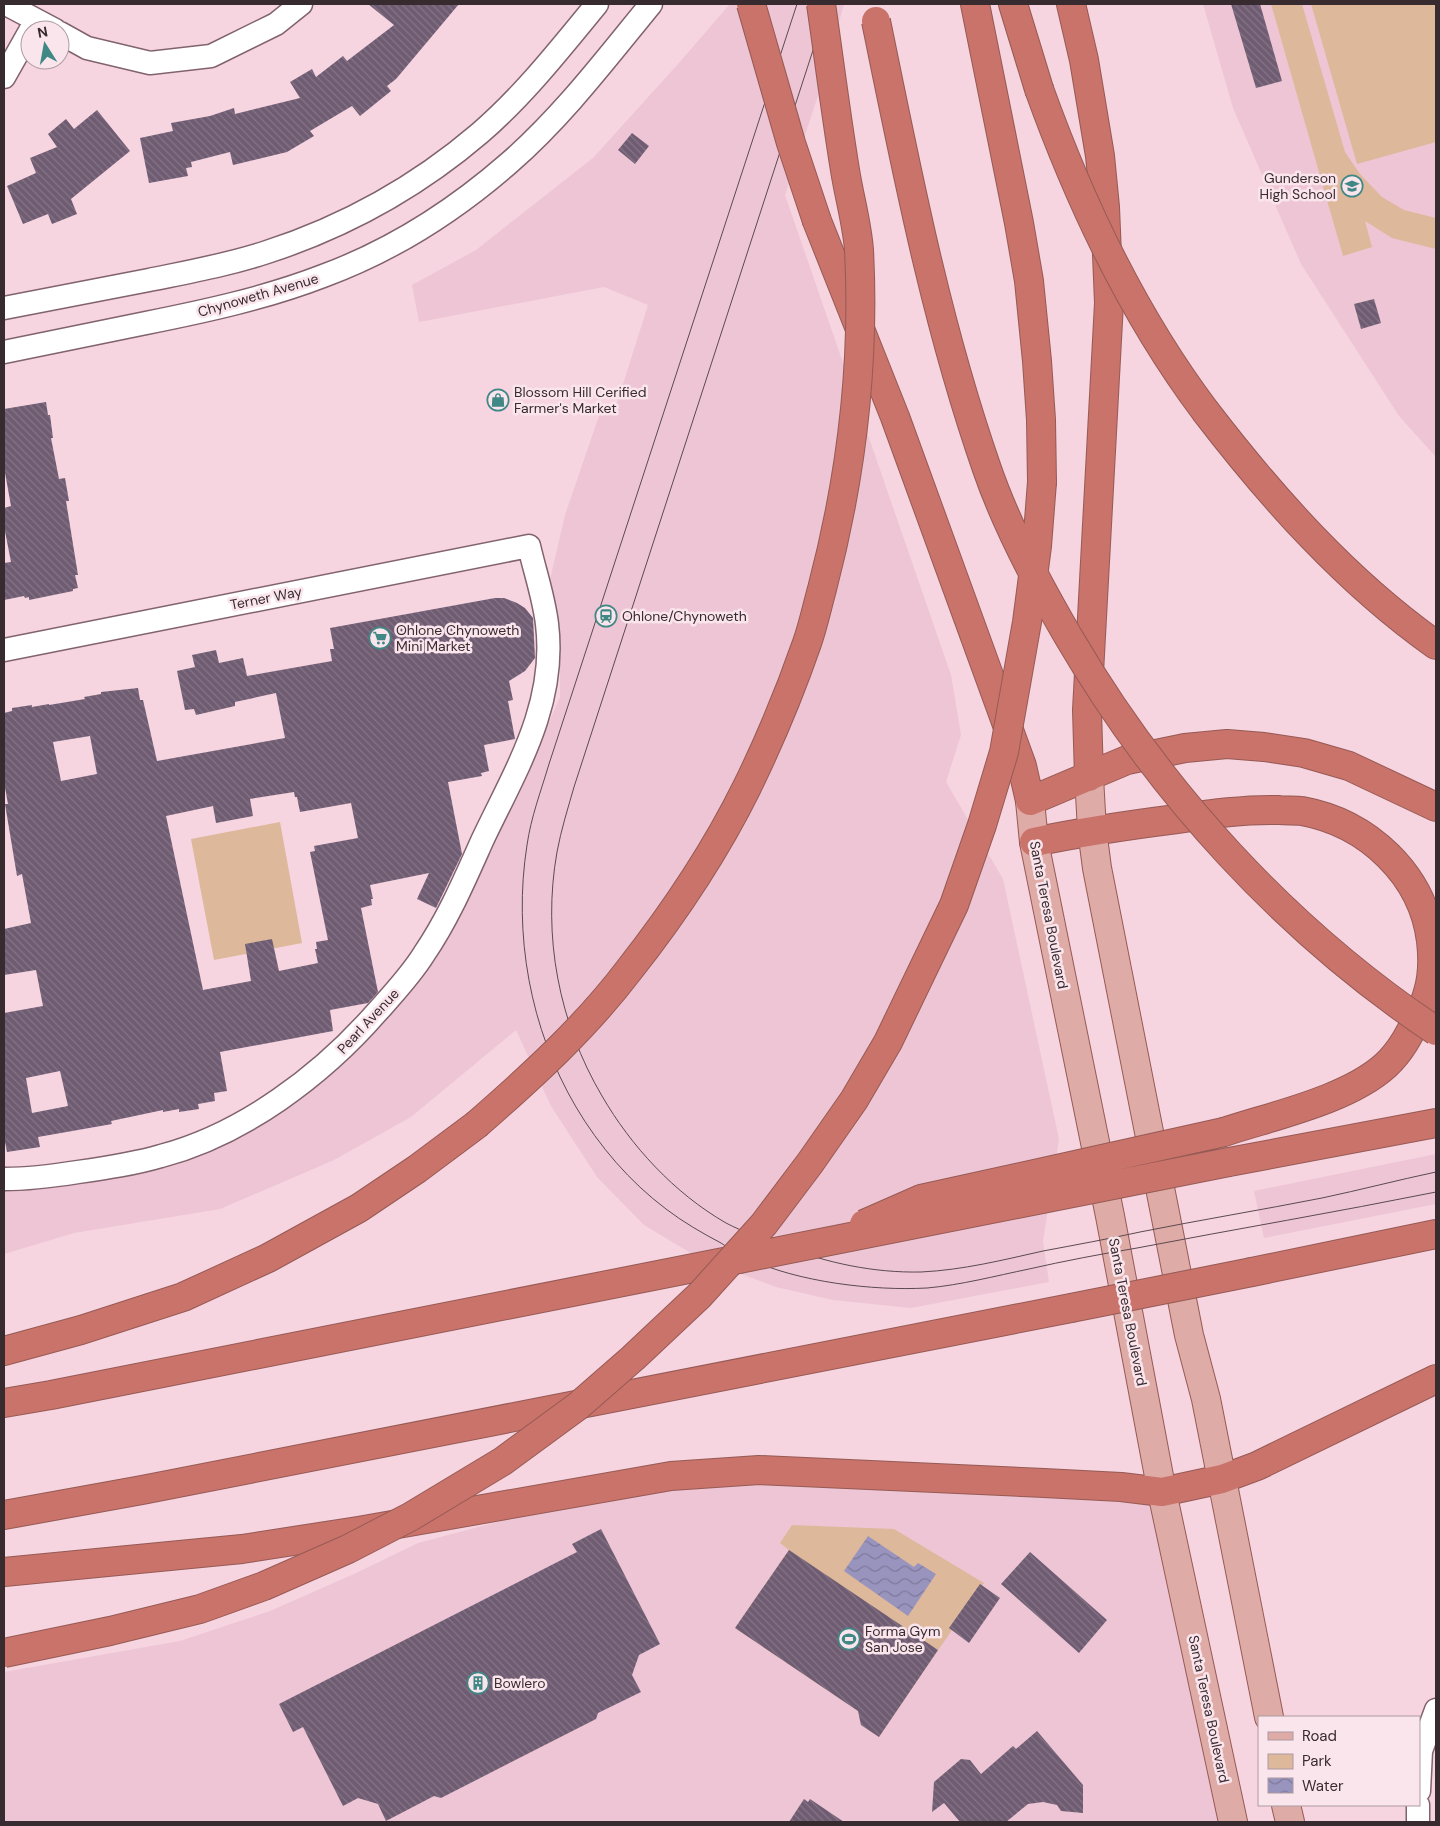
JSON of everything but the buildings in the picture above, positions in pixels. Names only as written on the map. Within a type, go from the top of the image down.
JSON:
[{"type":"highway","points":[[751,4],[788,135],[817,221],[895,417],[1022,766],[1030,801],[1128,760],[1153,753],[1227,744],[1304,753],[1349,766],[1436,807]]},
{"type":"highway","points":[[4,1351],[81,1330],[183,1298],[268,1258],[359,1208],[416,1169],[476,1125],[524,1084],[580,1027],[628,972],[671,914],[708,858],[746,789],[780,715],[807,642],[832,552],[846,484],[854,415],[860,334],[858,247],[844,167],[821,4]]},
{"type":"highway","points":[[872,4],[929,274],[949,351],[988,472],[1028,565],[1109,704],[1168,784],[1201,824],[1278,903],[1323,944],[1388,997],[1436,1031]]},
{"type":"highway","points":[[4,1652],[101,1633],[200,1608],[264,1586],[348,1549],[410,1517],[503,1461],[578,1406],[634,1358],[700,1295],[764,1224],[854,1100],[888,1042],[954,905],[982,824],[1004,752],[1027,622],[1036,546],[1042,482],[1040,410],[1029,282],[975,4]]},
{"type":"highway","points":[[1012,4],[1062,152],[1113,264],[1155,338],[1184,382],[1242,459],[1296,520],[1383,603],[1436,645]]},
{"type":"highway","points":[[1071,4],[1084,60],[1100,156],[1105,207],[1108,284],[1107,353],[1087,710],[1088,777]]},
{"type":"highway","points":[[819,1244],[921,1199],[1224,1132],[1332,1097],[1367,1079],[1385,1066],[1405,1044],[1428,992],[1430,983],[1433,953],[1425,911],[1415,890],[1402,870],[1383,849],[1359,832],[1333,820],[1302,811],[1264,810],[1226,812],[1092,830],[1034,842]]},
{"type":"highway","points":[[4,1403],[1436,1123]]},
{"type":"highway","points":[[4,1515],[152,1488],[1071,1308],[1436,1234]]},
{"type":"highway","points":[[4,1572],[242,1549],[358,1531],[670,1476],[759,1470],[1054,1483],[1162,1492],[1222,1479],[1257,1466],[1436,1379]]},
{"type":"main road","points":[[1088,777],[1097,868],[1186,1316],[1206,1399],[1269,1716]]},
{"type":"main road","name":"Santa Teresa Boulevard","points":[[1030,801],[1034,842],[1110,1216],[1162,1492],[1233,1822]]},
{"type":"main road","points":[[1286,1806],[1290,1822]]},
{"type":"street","points":[[6,4],[27,20]]},
{"type":"street","points":[[70,39],[87,48],[150,63],[211,56],[276,24],[301,4]]},
{"type":"street","points":[[4,308],[220,265],[266,252],[314,235],[357,215],[441,164],[480,132],[516,99],[597,4]]},
{"type":"street","name":"Chynoweth Avenue","points":[[4,352],[244,302],[324,276],[376,253],[423,227],[468,196],[508,163],[553,120],[651,4]]},
{"type":"street","points":[[4,77],[20,54]]},
{"type":"street","name":"Terner Way","points":[[4,650],[529,546]]},
{"type":"street","name":"Pearl Avenue","points":[[4,1179],[31,1179],[114,1168],[163,1156],[202,1141],[240,1123],[281,1098],[314,1074],[340,1051],[404,982],[441,928],[529,745],[541,709],[547,659],[547,624],[529,546]]},
{"type":"street","points":[[1420,1772],[1421,1752],[1436,1710]]},
{"type":"street","points":[[1418,1806],[1418,1822]]},
{"type":"shaded area","points":[[730,4],[844,4],[819,93],[785,195],[951,675],[961,735],[946,782],[1003,879],[1059,1139],[1043,1241],[1049,1282],[911,1308],[833,1300],[776,1287],[699,1258],[644,1225],[597,1177],[551,1106],[516,1030],[411,1117],[334,1160],[220,1209],[74,1233],[4,1254],[4,1189],[43,1185],[293,1102],[344,1063],[383,1024],[422,974],[531,764],[560,697],[560,668],[548,588],[565,515],[600,413],[613,416],[648,305],[604,287],[419,322],[412,285],[476,250],[593,158]]},
{"type":"shaded area","name":"Gunderson High School","points":[[1203,4],[1436,4],[1436,457],[1399,416],[1301,264],[1233,108]]},
{"type":"shaded area","points":[[1436,1154],[1436,1204],[1264,1238],[1254,1191]]},
{"type":"shaded area","points":[[671,1476],[1162,1492],[1233,1822],[4,1822],[4,1672],[180,1641],[270,1611],[418,1543]]},
{"type":"green space","points":[[1271,4],[1302,4],[1345,152],[1360,174],[1382,197],[1404,210],[1436,218],[1436,249],[1392,238],[1365,221],[1372,247],[1343,256]]},
{"type":"green space","points":[[1311,4],[1436,4],[1436,142],[1357,164]]},
{"type":"green space","points":[[280,822],[302,943],[214,960],[191,839]]},
{"type":"green space","name":"Forma Gym San Jose","points":[[792,1525],[894,1529],[984,1583],[879,1737],[861,1725],[858,1711],[735,1628],[789,1550],[780,1543]]},
{"type":"water","points":[[868,1536],[914,1567],[918,1563],[936,1574],[908,1616],[844,1571]]},
{"type":"tram line","points":[[797,4],[549,764],[529,835],[523,879],[522,913],[529,980],[547,1046],[560,1077],[576,1107],[595,1136],[628,1175],[672,1214],[686,1223],[738,1254],[769,1267],[813,1279],[860,1286],[906,1289],[952,1285],[1083,1258],[1436,1192]]},
{"type":"tram line","points":[[828,4],[574,787],[557,852],[553,884],[553,947],[565,1009],[587,1068],[614,1115],[640,1150],[672,1183],[707,1211],[726,1223],[761,1238],[834,1262],[868,1269],[921,1272],[968,1267],[1322,1198],[1436,1172]]},
{"type":"place","name":"Gunderson High School","points":[[1352,186]]},
{"type":"place","name":"Blossom Hill Cerified Farmer's Market","points":[[498,400]]},
{"type":"place","name":"Ohlone/Chynoweth","points":[[606,616]]},
{"type":"place","name":"Ohlone Chynoweth Mini Market","points":[[380,638]]},
{"type":"place","name":"Forma Gym San Jose","points":[[849,1639]]},
{"type":"place","name":"Bowlero","points":[[478,1683]]}]
